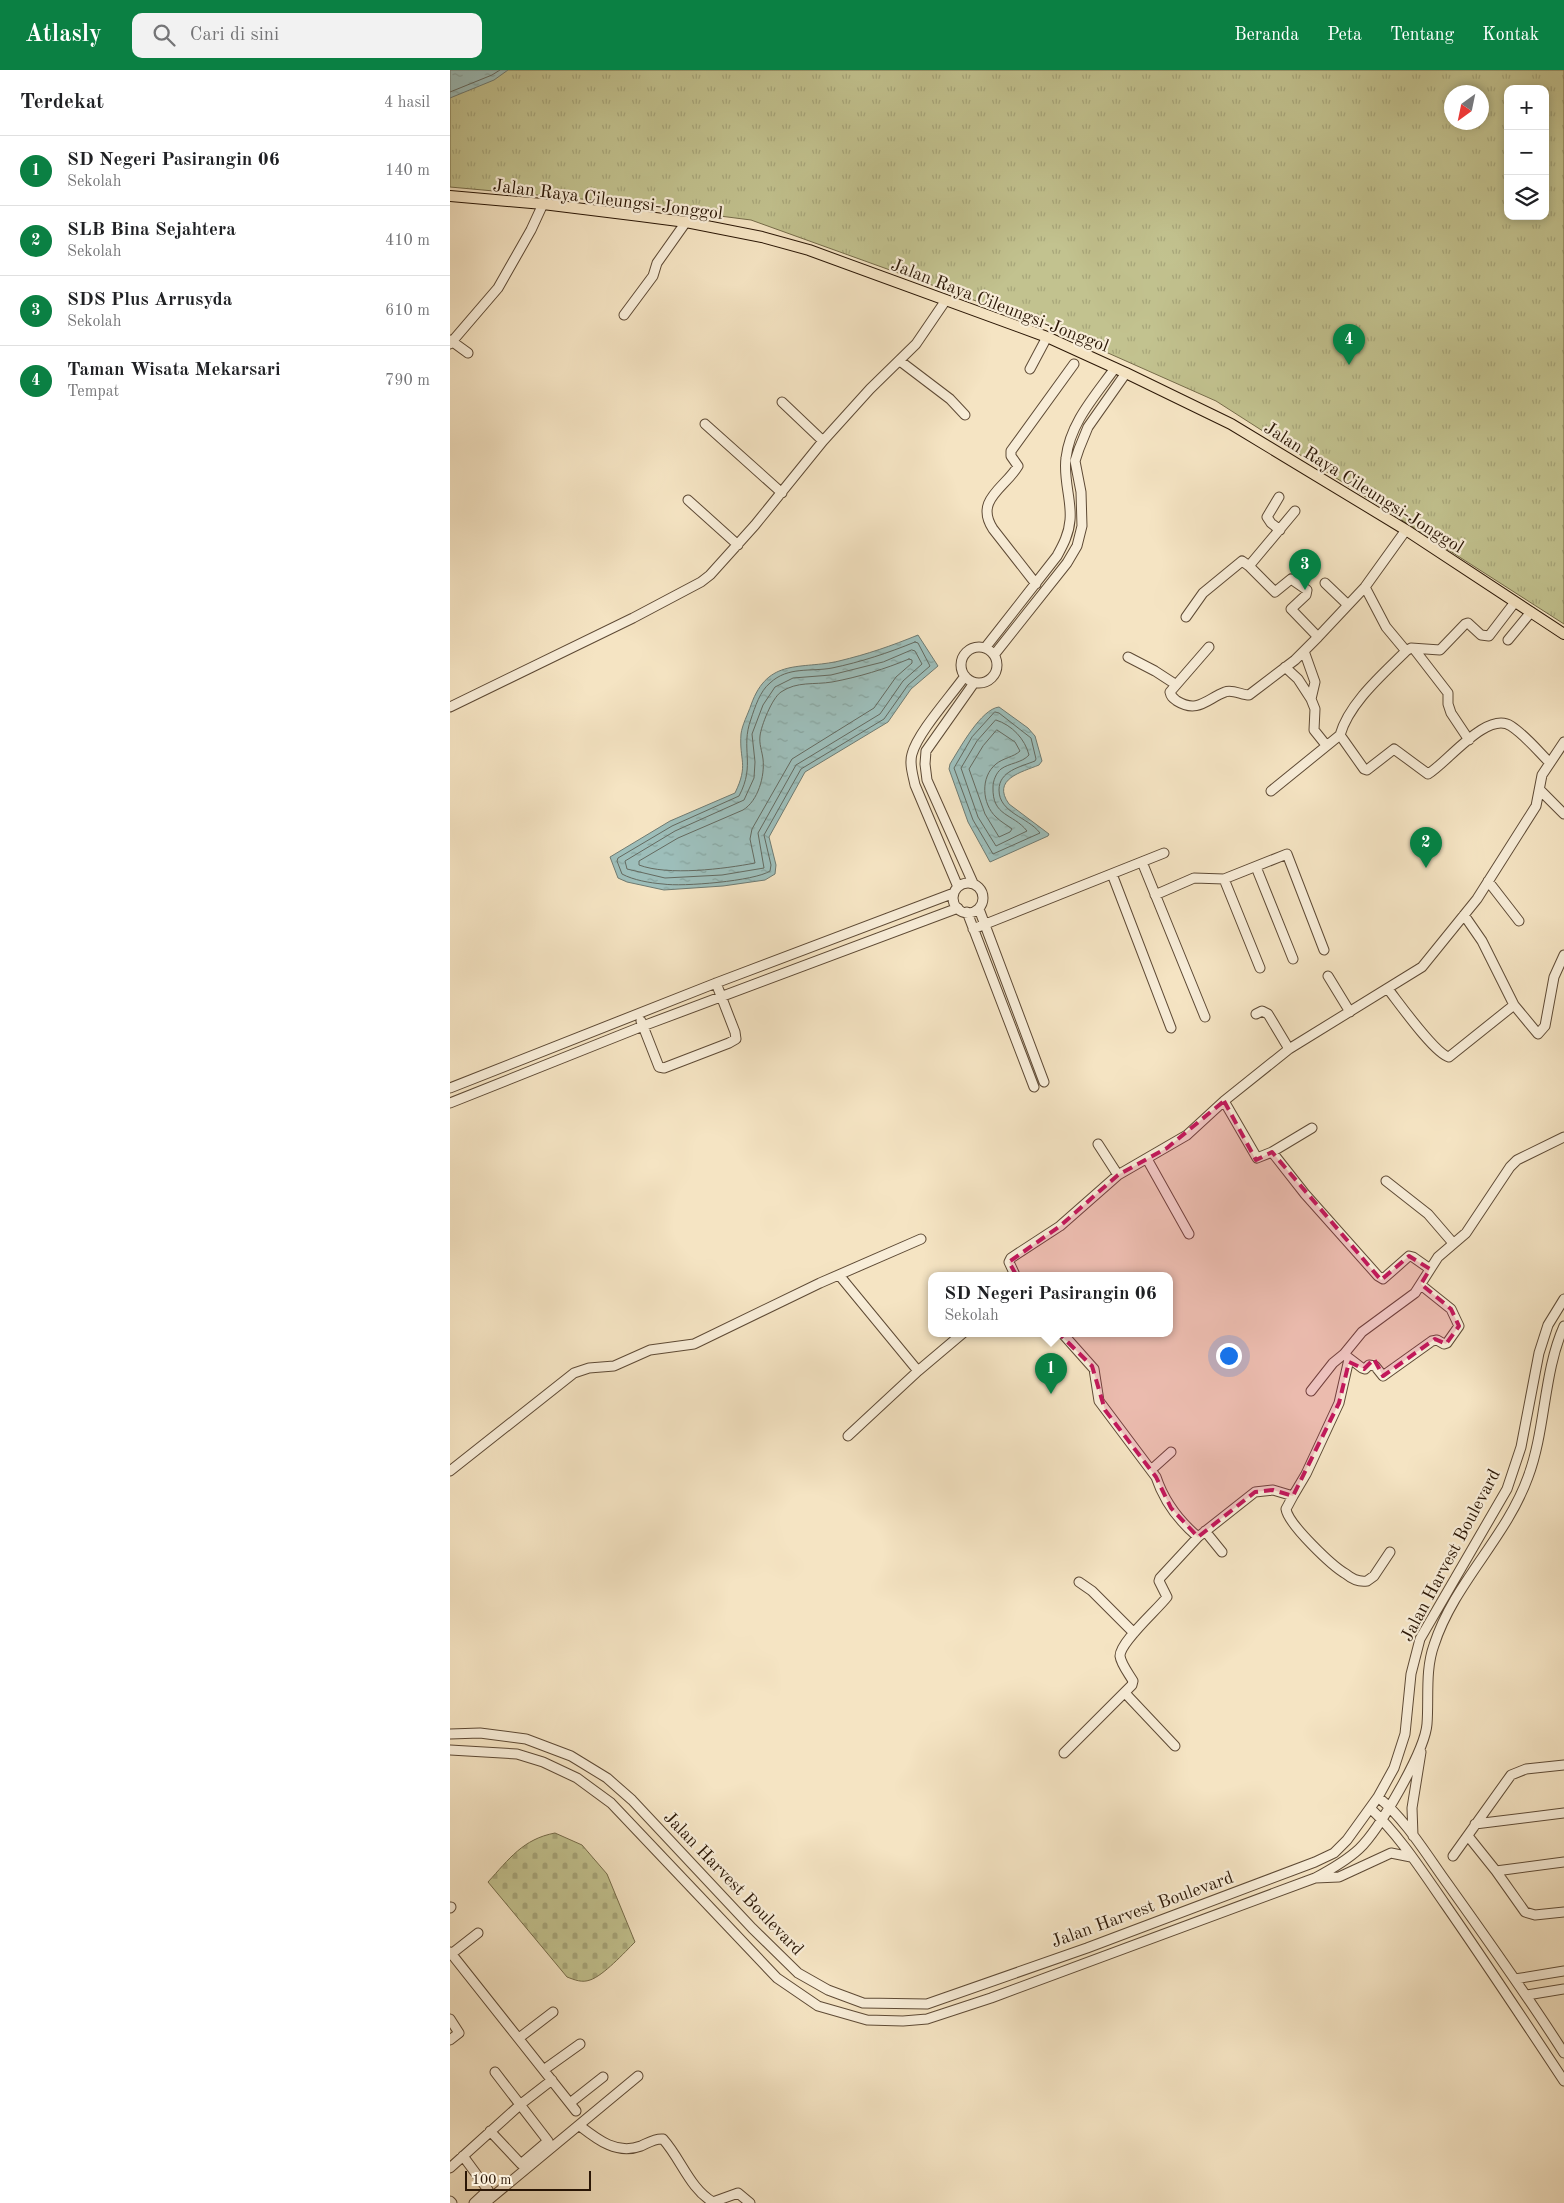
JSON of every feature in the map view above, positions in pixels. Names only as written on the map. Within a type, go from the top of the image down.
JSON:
[{"type":"main road","name":"Jalan Raya Cileungsi-Jonggol","points":[[450,196],[543,204],[686,222],[762,237],[808,250],[1048,337],[1126,372],[1231,424],[1406,530],[1564,634]]},
{"type":"street","points":[[468,353],[451,342],[480,311],[506,276],[543,204]]},
{"type":"street","points":[[624,315],[653,276],[657,263],[686,222]]},
{"type":"street","points":[[450,707],[633,618],[701,582],[738,545],[823,441],[927,330],[946,300]]},
{"type":"street","points":[[1030,369],[1048,337]]},
{"type":"street","points":[[900,361],[938,389],[965,415]]},
{"type":"street","points":[[1036,584],[993,529],[988,520],[987,510],[992,496],[1018,466],[1011,456],[1011,451],[1074,364]]},
{"type":"street","points":[[985,648],[1036,584],[1066,541],[1070,519],[1066,488],[1066,458],[1074,426],[1115,368]]},
{"type":"street","points":[[994,654],[1062,569],[1077,546],[1082,526],[1081,492],[1075,461],[1078,449],[1088,427],[1126,372]]},
{"type":"street","points":[[782,402],[823,441]]},
{"type":"street","points":[[705,424],[782,492]]},
{"type":"street","points":[[1279,497],[1267,517],[1280,530]]},
{"type":"street","points":[[688,500],[738,545]]},
{"type":"street","points":[[1249,566],[1295,511]]},
{"type":"street","points":[[1209,647],[1170,692],[1171,696],[1181,703],[1194,706],[1211,701],[1228,691],[1249,695],[1304,651],[1365,588],[1406,530]]},
{"type":"street","points":[[1186,617],[1212,584],[1242,561],[1275,592],[1291,579],[1307,590],[1306,594],[1291,609],[1318,637]]},
{"type":"street","points":[[1324,583],[1348,605]]},
{"type":"street","points":[[1365,588],[1386,627],[1410,650],[1448,693],[1449,708],[1469,740]]},
{"type":"street","points":[[1271,791],[1340,735],[1345,722],[1363,694],[1410,650],[1440,650],[1464,624],[1468,623],[1481,636],[1489,636],[1515,602]]},
{"type":"street","points":[[1508,640],[1531,612]]},
{"type":"street","points":[[973,648],[985,648],[994,654],[998,663],[996,672],[991,679],[983,683],[974,683],[965,676],[961,665],[964,654],[973,648]]},
{"type":"street","points":[[1304,651],[1315,682],[1311,699]]},
{"type":"street","points":[[1128,657],[1175,684]]},
{"type":"street","points":[[1285,667],[1298,679],[1311,699],[1315,709],[1314,730],[1326,745]]},
{"type":"street","points":[[965,676],[917,742],[912,756],[911,769],[915,785],[956,890],[954,901],[958,908],[967,912],[979,909],[983,902],[983,895],[980,888],[973,883],[927,780],[924,764],[926,752],[974,683]]},
{"type":"street","points":[[1340,735],[1366,770],[1394,749],[1428,774],[1487,727],[1498,723],[1507,724],[1550,763]]},
{"type":"street","points":[[1014,1272],[1009,1262],[1011,1258],[1060,1226],[1118,1175],[1147,1160],[1187,1134],[1288,1049],[1388,989],[1425,963],[1464,915],[1536,806],[1542,775],[1564,742]]},
{"type":"street","points":[[1540,790],[1564,814]]},
{"type":"street","points":[[974,929],[1164,853]]},
{"type":"street","points":[[1156,895],[1194,878],[1224,879],[1287,854],[1324,950]]},
{"type":"street","points":[[1142,862],[1205,1017]]},
{"type":"street","points":[[1256,867],[1293,959]]},
{"type":"street","points":[[1112,874],[1171,1028]]},
{"type":"street","points":[[1224,879],[1260,968]]},
{"type":"street","points":[[1488,881],[1519,921]]},
{"type":"street","points":[[450,1088],[716,982],[956,890],[965,883],[973,883]]},
{"type":"street","points":[[450,1104],[643,1026],[958,908]]},
{"type":"street","points":[[979,909],[1044,1082]]},
{"type":"street","points":[[967,912],[1034,1087]]},
{"type":"street","points":[[1464,915],[1482,941],[1514,1005],[1536,1033],[1540,1033],[1546,1026],[1554,977],[1564,955]]},
{"type":"street","points":[[1328,976],[1350,1012]]},
{"type":"street","points":[[638,1014],[659,1067],[664,1068],[736,1039],[716,982]]},
{"type":"street","points":[[1388,989],[1434,1046],[1445,1056],[1450,1057],[1514,1005]]},
{"type":"street","points":[[1256,1014],[1262,1012],[1268,1014],[1288,1049]]},
{"type":"street","points":[[1224,1101],[1255,1157],[1262,1158],[1312,1128]]},
{"type":"street","points":[[1390,1552],[1374,1576],[1367,1581],[1359,1581],[1345,1574],[1320,1552],[1289,1519],[1286,1509],[1301,1484],[1339,1403],[1346,1356],[1362,1332],[1413,1295],[1438,1257],[1466,1233],[1510,1166],[1517,1160],[1564,1136]]},
{"type":"street","points":[[1098,1144],[1118,1175]]},
{"type":"street","points":[[1272,1152],[1305,1194],[1378,1276],[1383,1279],[1409,1256],[1414,1257],[1430,1269]]},
{"type":"street","points":[[1147,1160],[1189,1234]]},
{"type":"street","points":[[1386,1181],[1428,1214],[1454,1243]]},
{"type":"street","points":[[450,1471],[574,1373],[589,1368],[614,1366],[650,1350],[694,1344],[839,1275],[921,1239]]},
{"type":"street","points":[[839,1275],[918,1371]]},
{"type":"street","points":[[1346,1356],[1362,1368],[1372,1365],[1384,1376],[1432,1341],[1436,1340],[1444,1344],[1447,1343],[1459,1326],[1451,1309],[1421,1284]]},
{"type":"street","name":"Jalan Harvest Boulevard","points":[[451,1734],[480,1733],[526,1739],[571,1756],[607,1778],[632,1800],[752,1928],[798,1973],[828,1990],[862,2003],[927,2004],[1087,1948],[1297,1869],[1334,1853],[1347,1840],[1378,1796],[1394,1768],[1406,1734],[1411,1674],[1420,1639],[1507,1489],[1520,1448],[1539,1353],[1548,1325],[1564,1299]]},
{"type":"street","name":"Jalan Harvest Boulevard","points":[[451,1750],[517,1754],[543,1762],[577,1778],[611,1803],[777,1978],[818,2006],[867,2020],[903,2021],[927,2019],[991,1998],[1314,1878],[1337,1866],[1360,1848],[1390,1806],[1422,1746],[1427,1724],[1430,1668],[1434,1645],[1453,1601],[1505,1524],[1529,1477],[1555,1355],[1564,1326]]},
{"type":"street","points":[[848,1436],[918,1371],[958,1337]]},
{"type":"street","points":[[1065,1337],[1094,1370],[1099,1401],[1151,1470],[1171,1508],[1187,1527],[1202,1534],[1222,1552]]},
{"type":"street","points":[[1311,1391],[1333,1363],[1346,1356]]},
{"type":"street","points":[[1151,1470],[1171,1452]]},
{"type":"street","points":[[1064,1753],[1133,1682],[1120,1655],[1134,1633],[1167,1597],[1159,1581],[1160,1578],[1202,1534],[1258,1491],[1273,1490],[1293,1496]]},
{"type":"street","points":[[1079,1582],[1092,1591],[1134,1633]]},
{"type":"street","points":[[1124,1693],[1175,1746]]},
{"type":"street","points":[[451,1734],[451,1750]]},
{"type":"street","points":[[1413,1836],[1412,1808],[1422,1746]]},
{"type":"street","points":[[1453,1856],[1511,1775],[1526,1769],[1564,1765]]},
{"type":"street","points":[[1378,1796],[1390,1806],[1413,1836],[1527,1995],[1564,2053]]},
{"type":"street","points":[[1370,1808],[1382,1819],[1412,1857],[1498,1980],[1564,2081]]},
{"type":"street","points":[[1476,1824],[1564,1813]]},
{"type":"street","points":[[1468,1836],[1529,1915],[1564,1912]]},
{"type":"street","points":[[1314,1878],[1339,1876],[1391,1853],[1412,1857]]},
{"type":"street","points":[[1496,1871],[1564,1862]]},
{"type":"street","points":[[1135,1929],[1140,1943]]},
{"type":"street","points":[[478,1933],[451,1953],[545,2069],[576,2111]]},
{"type":"street","points":[[1515,1979],[1564,1971]]},
{"type":"street","points":[[1527,1995],[1564,1989]]},
{"type":"street","points":[[519,2038],[554,2012]]},
{"type":"street","points":[[450,2020],[459,2033],[450,2040]]},
{"type":"street","points":[[545,2069],[580,2044]]},
{"type":"street","points":[[490,2130],[521,2164],[548,2143],[521,2104],[495,2072]]},
{"type":"street","points":[[484,2203],[580,2126],[638,2076]]},
{"type":"street","points":[[570,2103],[603,2077]]},
{"type":"street","points":[[450,2168],[490,2130],[552,2080]]},
{"type":"street","points":[[580,2126],[602,2142],[622,2149],[631,2149],[658,2138],[663,2139],[684,2166],[699,2193],[712,2202],[736,2193],[750,2203]]},
{"type":"street","points":[[463,2156],[488,2190],[474,2203]]},
{"type":"highlighted area","points":[[1224,1101],[1256,1160],[1272,1152],[1381,1280],[1409,1256],[1430,1269],[1421,1284],[1451,1309],[1459,1326],[1446,1344],[1435,1339],[1383,1376],[1374,1359],[1364,1369],[1349,1362],[1339,1403],[1293,1496],[1273,1490],[1255,1492],[1198,1537],[1171,1508],[1156,1477],[1105,1410],[1092,1366],[1036,1311],[1009,1262],[1060,1226],[1118,1175],[1167,1148]]},
{"type":"green space","points":[[450,70],[1564,70],[1564,624],[1216,401],[1054,329],[751,220],[603,201],[450,187]]},
{"type":"green space","points":[[555,1833],[582,1845],[607,1874],[635,1942],[607,1969],[595,1978],[587,1981],[578,1981],[567,1977],[488,1882],[525,1845]]},
{"type":"water","points":[[450,70],[508,70],[494,80],[450,98]]},
{"type":"water","points":[[918,635],[938,666],[911,689],[888,722],[805,772],[769,837],[776,865],[775,874],[765,880],[723,886],[664,890],[627,882],[618,878],[610,857],[670,821],[735,793],[743,769],[741,734],[758,690],[767,679],[776,672],[787,668],[839,661],[879,650]]},
{"type":"water","points":[[999,707],[1028,728],[1035,736],[1042,761],[1039,765],[1011,778],[1006,783],[1004,795],[1009,804],[1049,834],[990,862],[968,822],[949,769],[959,749],[978,722],[992,709]]},
{"type":"place","name":"Taman Wisata Mekarsari","points":[[1349,365]]},
{"type":"place","name":"SDS Plus Arrusyda","points":[[1305,590]]},
{"type":"place","name":"SLB Bina Sejahtera","points":[[1426,868]]},
{"type":"place","name":"SD Negeri Pasirangin 06","points":[[1051,1394]]}]
